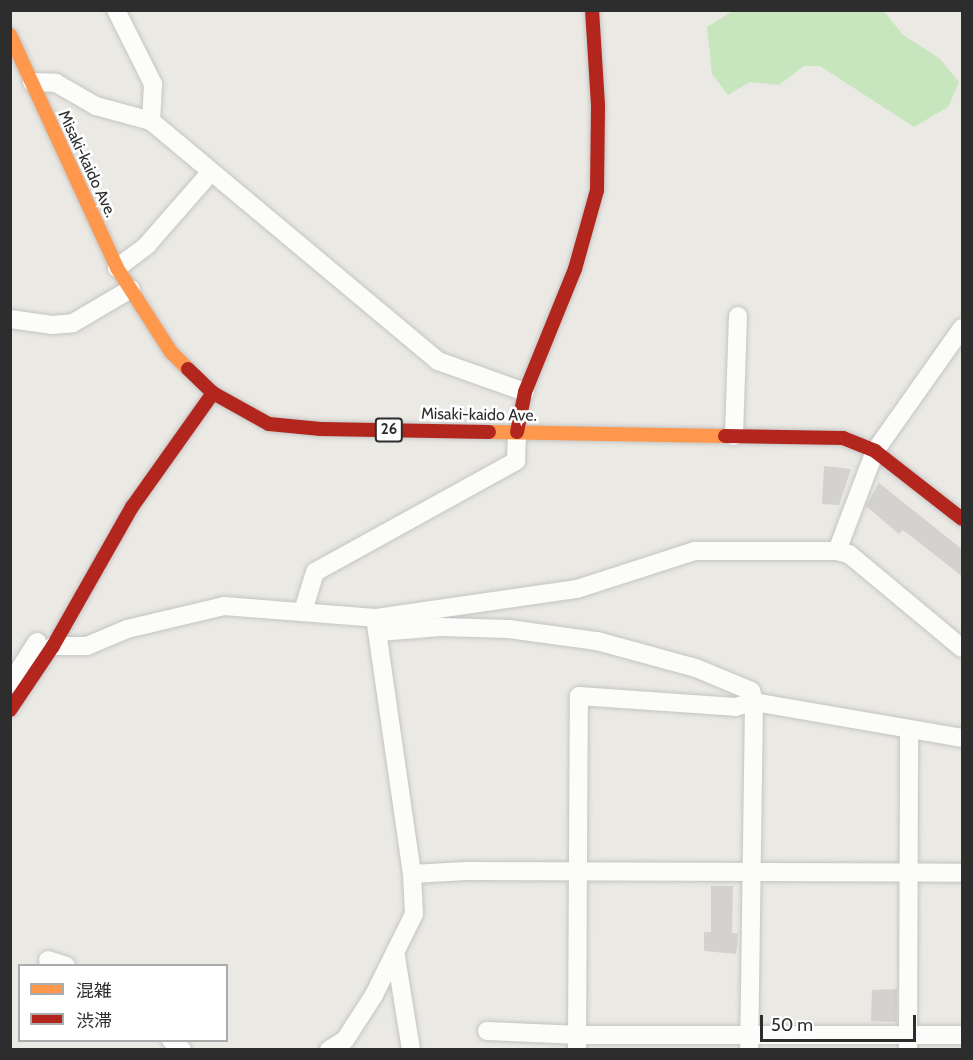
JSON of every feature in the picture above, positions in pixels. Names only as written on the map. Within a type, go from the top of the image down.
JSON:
[{"type":"main road","points":[[518,432],[525,392],[575,269],[597,190],[598,105],[592,10]]},
{"type":"main road","name":"Misaki-kaido Ave.","points":[[10,35],[117,268],[171,352],[213,393],[269,424],[321,429],[843,438],[875,451],[963,519]]},
{"type":"main road","points":[[10,710],[45,644],[132,507],[213,393]]},
{"type":"street","points":[[116,10],[153,84],[152,121]]},
{"type":"street","points":[[32,82],[56,83],[96,106],[152,121],[438,361],[525,392]]},
{"type":"street","points":[[117,268],[147,245],[211,172]]},
{"type":"street","points":[[10,319],[52,325],[73,323],[131,289]]},
{"type":"street","points":[[734,436],[738,316]]},
{"type":"street","points":[[837,551],[875,451],[963,328]]},
{"type":"street","points":[[303,611],[315,572],[516,461],[518,432]]},
{"type":"street","points":[[377,625],[577,589],[695,551],[837,551],[849,555],[963,648]]},
{"type":"street","points":[[10,684],[45,644],[87,646],[127,628],[224,606],[303,611],[377,625],[509,629],[597,641],[737,682],[751,691],[754,702],[749,1041]]},
{"type":"street","points":[[328,1050],[345,1040],[396,957],[414,914],[412,874],[377,625]]},
{"type":"street","points":[[578,1042],[579,696],[735,707],[754,702],[963,738]]},
{"type":"street","points":[[908,1042],[909,730]]},
{"type":"street","points":[[412,874],[466,870],[579,873],[963,873]]},
{"type":"street","points":[[396,957],[411,1050]]},
{"type":"street","points":[[487,1031],[578,1042],[908,1042],[963,1035]]},
{"type":"green space","points":[[734,10],[884,11],[903,35],[939,58],[959,82],[948,107],[914,127],[820,66],[804,66],[779,85],[750,82],[728,95],[712,74],[707,27]]},
{"type":"building","points":[[824,466],[851,469],[839,505],[822,504]]},
{"type":"building","points":[[879,483],[963,550],[963,577],[903,530],[899,534],[866,506]]},
{"type":"building","points":[[711,886],[733,886],[732,933],[738,933],[736,954],[704,951],[704,932],[711,932]]},
{"type":"building","points":[[897,989],[897,1022],[871,1021],[872,990]]},
{"type":"traffic: slow","points":[[10,35],[117,268],[171,352],[188,369]]},
{"type":"traffic: slow","points":[[489,432],[725,436]]},
{"type":"traffic: jam","points":[[517,432],[525,392],[575,269],[597,190],[598,105],[592,10]]},
{"type":"traffic: jam","points":[[188,369],[213,393],[269,424],[321,429],[489,432]]},
{"type":"traffic: jam","points":[[10,710],[53,646],[132,507],[213,393]]},
{"type":"traffic: jam","points":[[725,436],[843,438],[875,451],[962,519]]}]
